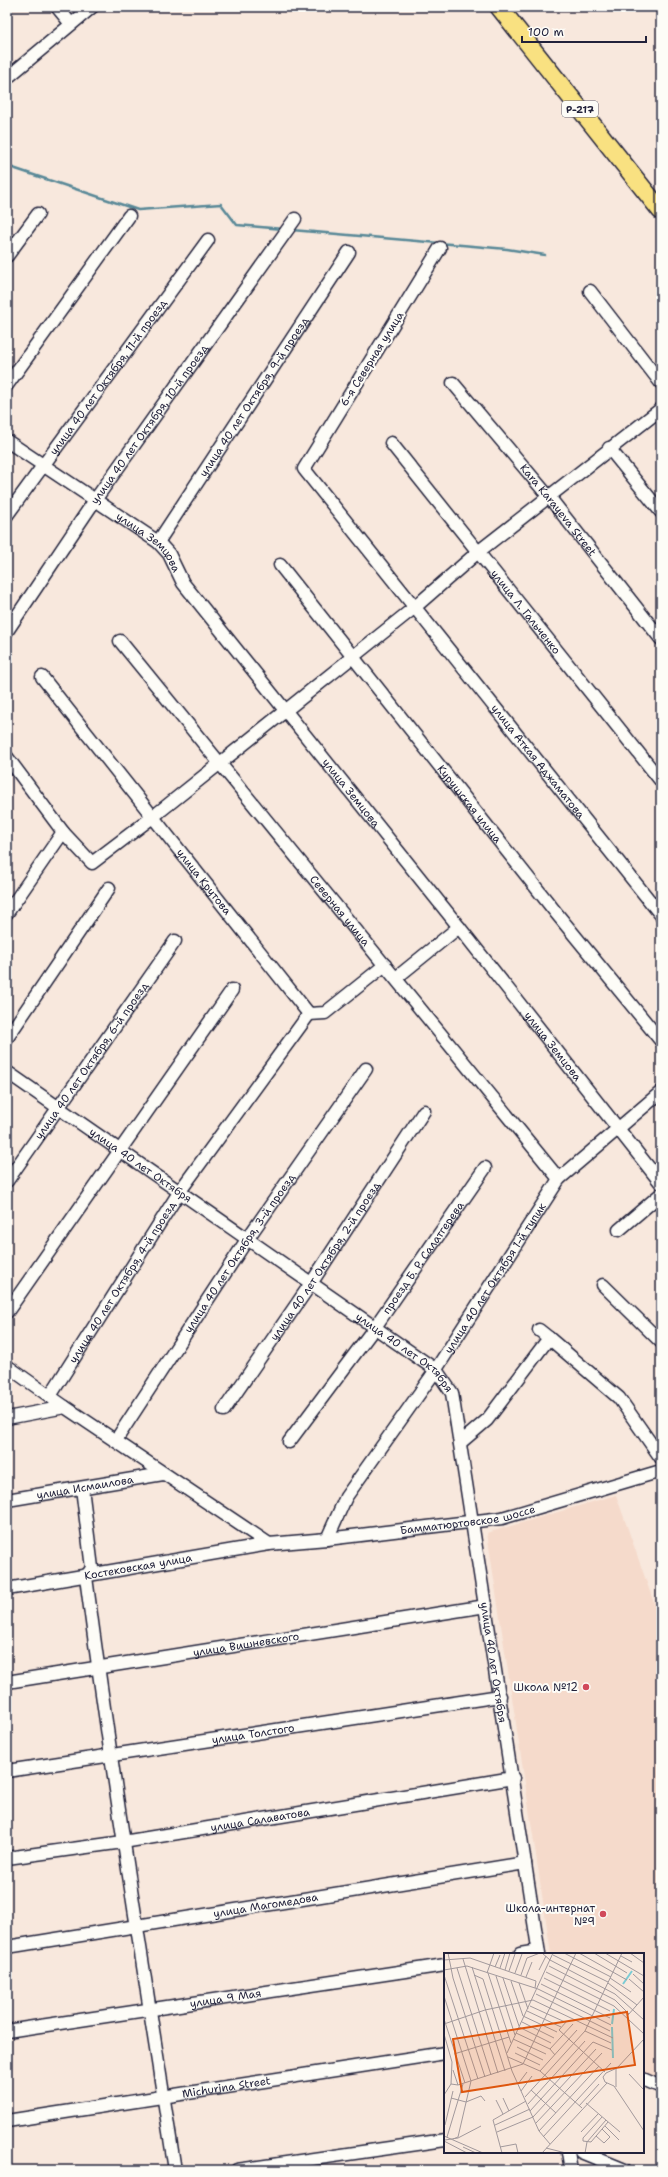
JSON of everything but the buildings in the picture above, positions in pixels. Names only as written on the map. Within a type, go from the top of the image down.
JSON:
[{"type":"highway","name":"Р-217","points":[[499,7],[661,211]]},
{"type":"street","points":[[57,7],[71,24]]},
{"type":"street","points":[[7,78],[92,7]]},
{"type":"street","points":[[7,256],[38,214]]},
{"type":"street","points":[[7,385],[129,216]]},
{"type":"street","name":"улица 40 лет Октября, 10-й проезд","points":[[7,631],[95,500],[295,219]]},
{"type":"street","name":"улица 40 лет Октября, 11-й проезд","points":[[7,514],[208,240]]},
{"type":"street","name":"6-я Северная улица","points":[[304,469],[440,248]]},
{"type":"street","name":"улица 40 лет Октября, 9-й проезд","points":[[158,542],[349,252]]},
{"type":"street","points":[[590,291],[661,383]]},
{"type":"street","name":"Kara Karayeva Street","points":[[453,382],[549,497],[661,639]]},
{"type":"street","points":[[7,757],[63,832],[92,863],[154,816],[352,655],[415,607],[478,552],[609,448],[661,409]]},
{"type":"street","name":"улица Земцова","points":[[7,441],[158,542],[169,554],[183,583],[284,711],[459,927],[661,1183]]},
{"type":"street","name":"улица Л. Гальченко","points":[[391,443],[661,781]]},
{"type":"street","points":[[609,448],[661,512]]},
{"type":"street","name":"улица Аткая Аджаматова","points":[[304,469],[661,915]]},
{"type":"street","name":"Курушская улица","points":[[280,564],[661,1041]]},
{"type":"street","name":"Северная улица","points":[[120,642],[559,1179]]},
{"type":"street","name":"улица Крутова","points":[[42,677],[154,816],[309,1014]]},
{"type":"street","points":[[7,913],[63,832]]},
{"type":"street","points":[[7,1038],[109,888]]},
{"type":"street","points":[[396,978],[459,927]]},
{"type":"street","name":"улица 40 лет Октября, 6-й проезд","points":[[7,1181],[175,941]]},
{"type":"street","points":[[309,1014],[325,1012],[385,965]]},
{"type":"street","points":[[7,1312],[118,1151],[232,990]]},
{"type":"street","name":"улица 40 лет Октября, 4-й проезд","points":[[50,1396],[180,1191],[309,1014]]},
{"type":"street","name":"улица 40 лет Октября, 3-й проезд","points":[[116,1440],[248,1238],[366,1069]]},
{"type":"street","name":"улица 40 лет Октября","points":[[7,1072],[118,1151],[180,1191],[436,1370],[452,1393],[513,1778],[538,1953]]},
{"type":"street","name":"улица 40 лет Октября 1-й тупик","points":[[327,1539],[346,1497],[436,1370],[559,1179],[661,1092]]},
{"type":"street","name":"улица 40 лет Октября, 2-й проезд","points":[[224,1410],[312,1282],[424,1111]]},
{"type":"street","name":"проезд Б. Р. Салатгерева","points":[[289,1442],[375,1327],[485,1168]]},
{"type":"street","points":[[619,1230],[661,1194]]},
{"type":"street","points":[[603,1285],[661,1342]]},
{"type":"street","points":[[539,1330],[619,1398],[661,1458]]},
{"type":"street","points":[[460,1444],[487,1420],[549,1338]]},
{"type":"street","points":[[7,1366],[65,1407],[116,1440],[163,1474],[268,1544]]},
{"type":"street","points":[[7,1418],[65,1407]]},
{"type":"street","name":"Бамматюртовское шоссе","points":[[268,1544],[327,1539],[502,1518],[661,1471]]},
{"type":"street","name":"улица Исмаилова","points":[[7,1500],[163,1474]]},
{"type":"street","points":[[82,1488],[92,1568],[86,1576],[98,1668],[123,1842],[175,2170]]},
{"type":"street","name":"Костековская улица","points":[[7,1589],[268,1544]]},
{"type":"street","name":"улица Вишневского","points":[[7,1682],[486,1606]]},
{"type":"street","name":"улица Толстого","points":[[7,1771],[500,1696]]},
{"type":"street","name":"улица Салаватова","points":[[7,1858],[123,1842],[513,1778]]},
{"type":"street","name":"улица Магомедова","points":[[7,1947],[525,1863]]},
{"type":"street","name":"улица 9 Мая","points":[[7,2031],[150,2008],[444,1965]]},
{"type":"street","name":"Michurina Street","points":[[7,2121],[444,2053]]},
{"type":"street","points":[[644,2079],[661,2087]]},
{"type":"street","points":[[237,2170],[444,2140]]},
{"type":"street","points":[[568,2153],[571,2170]]},
{"type":"street","points":[[583,2153],[625,2170]]},
{"type":"shaded area","points":[[616,1495],[661,1623],[661,2080],[644,2072],[644,1953],[551,1953],[487,1533]]},
{"type":"waterway","points":[[7,166],[138,210],[221,204],[237,225],[283,229]]},
{"type":"waterway","points":[[292,230],[507,249],[545,255]]},
{"type":"place","name":"Школа №12","points":[[586,1687]]},
{"type":"place","name":"Школа-интернат №9","points":[[603,1914]]}]
